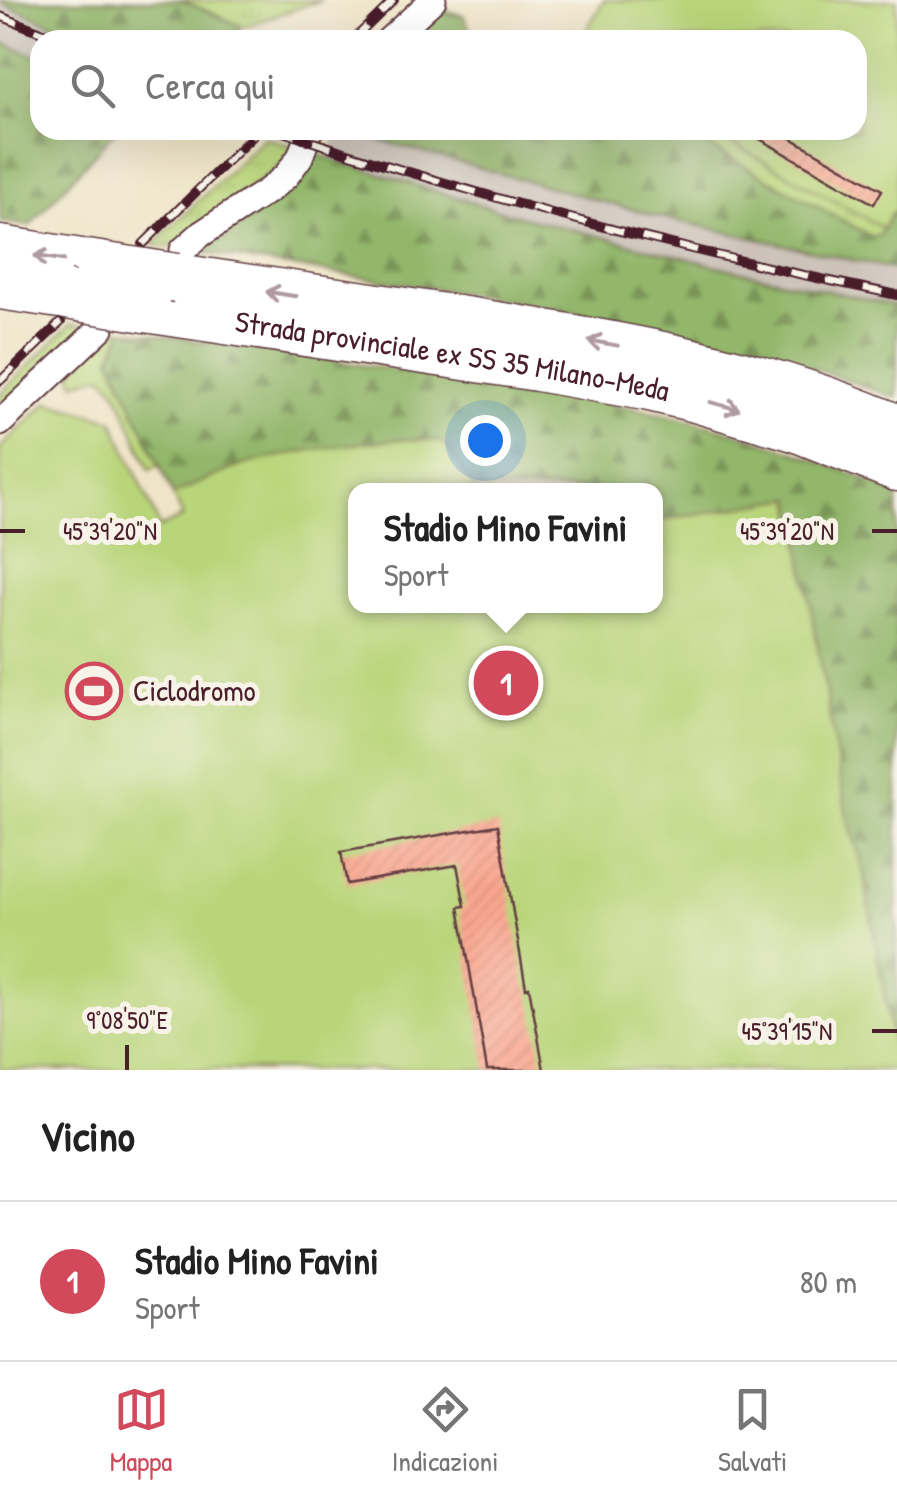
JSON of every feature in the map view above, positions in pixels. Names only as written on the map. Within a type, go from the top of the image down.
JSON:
[{"type":"highway","name":"Strada provinciale ex SS 35 Milano-Meda","points":[[0,250],[83,280]]},
{"type":"highway","name":"Strada provinciale ex SS 35 Milano-Meda","points":[[0,286],[169,278],[569,337],[648,352],[779,386],[894,437]]},
{"type":"street","points":[[400,30],[433,0]]},
{"type":"street","points":[[169,278],[201,234],[286,176],[306,140]]},
{"type":"street","points":[[0,423],[101,328]]},
{"type":"shaded area","points":[[0,3],[69,30],[30,30],[30,53],[0,42]]},
{"type":"shaded area","points":[[334,140],[375,140],[652,215],[897,270],[897,306],[507,213],[328,158]]},
{"type":"green space","points":[[181,0],[322,0],[243,27]]},
{"type":"green space","points":[[181,0],[243,27],[69,30],[0,3]]},
{"type":"green space","points":[[604,0],[897,0],[897,213],[892,212],[883,228],[727,140],[867,140],[867,30],[587,30]]},
{"type":"green space","points":[[443,10],[463,15],[470,30],[420,30]]},
{"type":"green space","points":[[0,42],[30,53],[30,140],[107,140],[29,226],[0,222]]},
{"type":"green space","points":[[262,140],[298,148],[293,156],[171,248],[152,245]]},
{"type":"green space","points":[[378,140],[698,140],[872,237],[880,234],[893,211],[897,213],[897,270],[652,215]]},
{"type":"green space","points":[[698,140],[763,140],[892,191],[897,213],[892,212],[880,234],[872,237]]},
{"type":"green space","points":[[310,152],[507,213],[897,306],[897,398],[787,359],[658,327],[203,253],[293,188],[301,179]]},
{"type":"green space","points":[[71,324],[88,327],[0,410],[0,394]]},
{"type":"green space","points":[[116,329],[122,330],[111,358],[160,465],[150,470],[116,390],[102,375],[75,383],[72,374]]},
{"type":"green space","points":[[122,330],[553,394],[666,415],[740,434],[897,493],[897,1065],[862,864],[847,817],[792,498],[663,520],[663,483],[470,483],[445,444],[429,440],[311,450],[222,473],[173,495],[111,358]]},
{"type":"green space","points":[[48,402],[113,420],[160,528],[183,517],[173,495],[256,462],[375,442],[428,440],[445,444],[470,483],[348,483],[348,613],[663,613],[663,520],[792,498],[847,817],[862,864],[897,1070],[0,1070],[0,448]]},
{"type":"building","points":[[762,140],[794,140],[882,190],[874,204]]},
{"type":"building","points":[[498,825],[544,1070],[487,1070],[459,907],[465,906],[457,865],[347,884],[341,852]]},
{"type":"railway","points":[[363,30],[394,0]]},
{"type":"railway","points":[[0,16],[36,30]]},
{"type":"railway","points":[[143,244],[249,140]]},
{"type":"railway","points":[[309,140],[585,222],[897,295]]},
{"type":"railway","points":[[0,381],[61,322]]},
{"type":"place","name":"Stadio Mino Favini","points":[[506,683]]},
{"type":"place","name":"Ciclodromo","points":[[94,691]]}]
